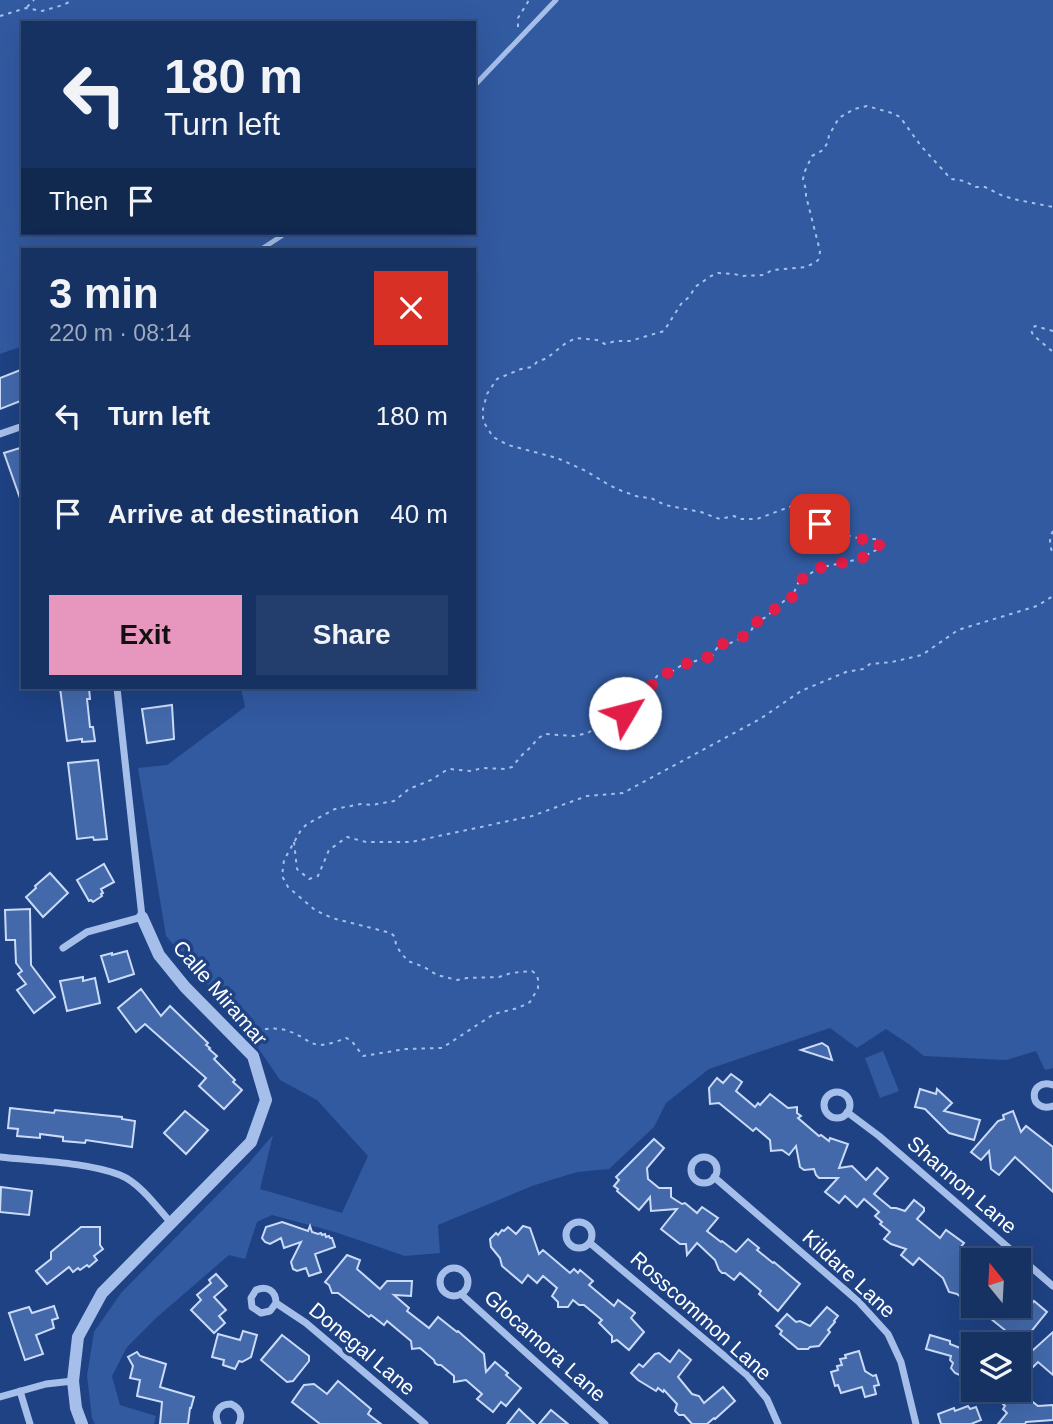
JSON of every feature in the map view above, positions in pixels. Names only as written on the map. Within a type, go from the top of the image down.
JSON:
[{"type":"street","points":[[0,434],[21,427]]},
{"type":"street","name":"Calle Miramar","points":[[82,1424],[76,1408],[73,1381],[78,1337],[102,1293],[251,1142],[266,1100],[253,1056],[185,987],[159,955],[142,917],[117,689]]},
{"type":"street","points":[[64,948],[87,932],[142,917]]},
{"type":"street","points":[[1053,1085],[1039,1085],[1034,1093],[1040,1106],[1053,1107]]},
{"type":"street","name":"Shannon Lane","points":[[847,1112],[879,1136],[1053,1286]]},
{"type":"street","points":[[0,1157],[90,1167],[121,1175],[141,1189],[172,1224]]},
{"type":"street","name":"Kildare Lane","points":[[714,1177],[858,1301],[888,1334],[901,1362],[916,1424]]},
{"type":"street","name":"Rosscommon Lane","points":[[590,1243],[747,1375],[767,1399],[778,1424]]},
{"type":"street","name":"Glocamora Lane","points":[[457,1268],[467,1276],[468,1284],[461,1294],[452,1296],[444,1292],[439,1284],[444,1271],[457,1268]]},
{"type":"street","name":"Glocamora Lane","points":[[461,1294],[605,1424]]},
{"type":"street","name":"Donegal Lane","points":[[276,1303],[306,1323],[425,1424]]},
{"type":"street","points":[[0,1397],[46,1384],[73,1381]]},
{"type":"street","points":[[20,1391],[30,1424]]},
{"type":"street","points":[[218,1424],[218,1409],[231,1404],[239,1409],[239,1424]]},
{"type":"lane","points":[[476,84],[556,0]]},
{"type":"lane","points":[[263,248],[283,235]]},
{"type":"path","points":[[26,8],[34,0]]},
{"type":"path","points":[[0,16],[26,8],[42,11],[73,0]]},
{"type":"path","points":[[239,1040],[260,1029],[281,1028],[294,1032],[310,1043],[320,1045],[346,1038],[363,1056],[406,1049],[442,1048],[494,1014],[530,1002],[538,988],[538,979],[532,971],[457,980],[437,975],[408,961],[391,933],[332,918],[315,910],[288,887],[282,876],[282,867],[301,830],[335,809],[394,802],[409,789],[450,769],[470,771],[512,767],[537,739],[545,734],[580,736],[606,719],[639,708],[649,700],[652,683],[657,676],[712,656],[719,645],[735,642],[750,633],[755,623],[792,597],[799,581],[808,575],[819,568],[859,559],[878,549],[880,541],[834,532],[816,520],[806,518],[796,506],[757,519],[740,519],[734,516],[720,519],[665,505],[652,498],[639,497],[557,458],[501,442],[488,430],[482,409],[484,400],[497,379],[532,367],[576,338],[597,340],[605,344],[630,341],[664,331],[695,286],[718,273],[764,275],[772,270],[806,267],[816,262],[820,251],[803,179],[805,171],[812,156],[823,150],[839,118],[862,107],[873,107],[900,117],[921,146],[951,179],[985,187],[1003,196],[1053,207]]},
{"type":"path","points":[[1053,331],[1035,326],[1031,330],[1033,335],[1053,352]]},
{"type":"path","points":[[1053,531],[1050,548],[1053,553]]},
{"type":"path","points":[[294,841],[297,869],[309,879],[318,876],[329,850],[347,837],[366,842],[411,842],[532,816],[587,796],[624,793],[760,719],[801,691],[846,672],[863,669],[870,664],[922,655],[958,630],[1037,606],[1053,596]]},
{"type":"shaded area","points":[[0,0],[1053,0],[1053,1068],[1045,1070],[1036,1051],[1006,1060],[924,1056],[886,1029],[857,1048],[830,1028],[709,1069],[666,1103],[654,1127],[609,1169],[577,1172],[532,1186],[438,1225],[440,1253],[405,1256],[335,1232],[272,1215],[257,1222],[245,1259],[229,1255],[156,1318],[127,1347],[112,1376],[120,1405],[156,1416],[154,1424],[95,1424],[87,1376],[94,1332],[121,1293],[273,1135],[260,1189],[342,1213],[368,1156],[317,1100],[280,1080],[245,1029],[166,936],[138,768],[167,765],[245,707],[241,689],[476,689],[476,248],[21,248],[21,347],[0,354]]},
{"type":"shaded area","points":[[883,1051],[899,1091],[880,1098],[865,1058]]},
{"type":"building","points":[[21,370],[21,401],[0,409],[0,378]]},
{"type":"building","points":[[21,448],[21,501],[4,453]]},
{"type":"building","points":[[60,689],[89,689],[90,699],[87,699],[90,727],[93,727],[95,741],[67,741]]},
{"type":"building","points":[[172,705],[174,739],[147,743],[142,709]]},
{"type":"building","points":[[98,760],[107,839],[77,839],[68,763]]},
{"type":"building","points":[[104,864],[114,882],[101,889],[102,896],[93,902],[89,901],[77,880]]},
{"type":"building","points":[[50,873],[68,893],[43,917],[26,897]]},
{"type":"building","points":[[30,909],[31,965],[55,997],[34,1013],[17,990],[26,984],[18,974],[22,971],[16,963],[15,940],[6,940],[5,910]]},
{"type":"building","points":[[127,951],[134,974],[109,982],[101,956]]},
{"type":"building","points":[[83,977],[83,981],[95,978],[100,1003],[67,1011],[60,981]]},
{"type":"building","points":[[141,989],[161,1016],[170,1006],[208,1043],[206,1045],[217,1056],[214,1059],[242,1090],[224,1109],[199,1086],[206,1078],[145,1024],[136,1032],[118,1008]]},
{"type":"building","points":[[822,1043],[828,1047],[832,1060],[801,1050]]},
{"type":"building","points":[[731,1074],[742,1082],[736,1091],[755,1107],[770,1094],[788,1108],[797,1107],[797,1113],[801,1116],[798,1118],[819,1136],[829,1141],[830,1138],[848,1144],[839,1168],[852,1166],[866,1180],[877,1168],[888,1178],[874,1194],[891,1208],[905,1211],[914,1200],[924,1208],[917,1219],[940,1238],[946,1230],[964,1243],[960,1248],[961,1297],[949,1292],[943,1278],[919,1258],[913,1265],[901,1255],[906,1249],[884,1239],[890,1232],[875,1216],[879,1212],[864,1199],[857,1207],[845,1196],[839,1203],[825,1192],[838,1178],[819,1178],[814,1169],[804,1170],[800,1167],[796,1146],[789,1155],[782,1150],[771,1151],[770,1140],[756,1128],[753,1131],[719,1103],[710,1104],[709,1088],[717,1078],[723,1083]]},
{"type":"building","points":[[920,1089],[936,1094],[937,1089],[952,1103],[944,1111],[980,1120],[974,1140],[949,1133],[925,1109],[915,1107]]},
{"type":"building","points":[[10,1108],[54,1113],[55,1110],[122,1117],[135,1121],[132,1147],[86,1140],[85,1143],[63,1141],[63,1137],[40,1134],[40,1138],[17,1136],[18,1129],[8,1128]]},
{"type":"building","points":[[185,1111],[208,1130],[186,1154],[164,1133]]},
{"type":"building","points":[[1013,1111],[1021,1132],[1026,1126],[1053,1147],[1053,1192],[1015,1157],[999,1175],[991,1169],[989,1151],[981,1160],[971,1152],[998,1121],[1004,1119],[1003,1115]]},
{"type":"building","points":[[654,1139],[664,1148],[647,1168],[648,1179],[659,1188],[671,1188],[671,1197],[682,1204],[685,1203],[697,1213],[702,1207],[718,1218],[707,1231],[721,1242],[736,1252],[748,1239],[759,1248],[757,1250],[800,1284],[778,1311],[759,1294],[761,1291],[740,1273],[734,1280],[722,1273],[715,1260],[697,1243],[687,1255],[686,1244],[680,1244],[661,1229],[677,1209],[651,1211],[650,1197],[639,1210],[617,1191],[614,1186],[619,1180],[616,1177]]},
{"type":"building","points":[[1,1187],[32,1191],[29,1215],[0,1212]]},
{"type":"building","points":[[282,1222],[308,1231],[310,1226],[312,1232],[332,1238],[335,1247],[315,1254],[321,1272],[309,1276],[306,1268],[297,1271],[293,1269],[291,1262],[301,1242],[284,1248],[281,1238],[270,1244],[265,1242],[262,1238],[266,1227]]},
{"type":"building","points":[[523,1226],[530,1228],[539,1254],[543,1250],[570,1273],[574,1269],[578,1273],[580,1270],[593,1281],[589,1285],[614,1306],[618,1300],[635,1313],[631,1318],[644,1332],[629,1350],[617,1340],[612,1342],[612,1336],[599,1323],[602,1320],[584,1305],[573,1300],[568,1307],[558,1307],[558,1302],[552,1296],[557,1288],[543,1276],[537,1283],[528,1275],[522,1283],[502,1266],[500,1258],[491,1247],[490,1239],[508,1227],[516,1234]]},
{"type":"building","points":[[81,1227],[100,1227],[100,1245],[103,1249],[94,1256],[97,1260],[89,1267],[87,1265],[73,1272],[69,1267],[47,1284],[36,1271],[51,1259],[51,1252]]},
{"type":"building","points":[[347,1255],[360,1260],[357,1269],[380,1289],[387,1281],[412,1281],[411,1296],[394,1295],[409,1308],[407,1311],[429,1328],[438,1317],[484,1354],[486,1372],[495,1362],[521,1388],[506,1406],[501,1402],[493,1412],[477,1399],[482,1394],[466,1380],[454,1382],[454,1376],[420,1348],[412,1349],[411,1341],[387,1321],[384,1325],[338,1293],[332,1293],[325,1282]]},
{"type":"building","points":[[216,1274],[227,1286],[214,1297],[226,1310],[219,1316],[225,1323],[214,1333],[191,1310],[201,1300],[197,1295],[211,1283],[209,1280]]},
{"type":"building","points":[[1034,1301],[1047,1312],[1031,1332],[1006,1331],[990,1318],[1031,1318],[1031,1305]]},
{"type":"building","points":[[54,1306],[58,1318],[52,1320],[54,1328],[36,1335],[43,1354],[25,1360],[9,1313],[29,1307],[32,1313]]},
{"type":"building","points":[[827,1307],[838,1316],[819,1346],[798,1349],[780,1334],[782,1331],[776,1326],[787,1314],[796,1322],[810,1326]]},
{"type":"building","points":[[243,1331],[257,1335],[251,1357],[239,1361],[235,1369],[223,1365],[224,1360],[212,1357],[218,1334],[240,1340]]},
{"type":"building","points":[[1053,1332],[1053,1375],[1038,1362],[1031,1369],[1031,1352]]},
{"type":"building","points":[[282,1335],[309,1356],[309,1361],[293,1381],[287,1382],[261,1360]]},
{"type":"building","points":[[930,1335],[950,1341],[950,1344],[961,1348],[961,1376],[951,1368],[951,1356],[926,1349]]},
{"type":"building","points":[[679,1350],[691,1360],[678,1377],[692,1394],[699,1396],[704,1403],[723,1387],[735,1401],[707,1424],[692,1424],[684,1415],[675,1411],[677,1404],[664,1390],[663,1392],[658,1388],[656,1391],[631,1373],[639,1364],[643,1367],[655,1354],[659,1353],[670,1362]]},
{"type":"building","points":[[859,1351],[865,1371],[876,1375],[879,1385],[874,1386],[876,1394],[865,1397],[862,1387],[841,1393],[838,1385],[835,1386],[831,1372],[838,1370],[837,1366],[842,1365],[840,1359],[846,1358],[845,1355]]},
{"type":"building","points":[[137,1352],[140,1356],[166,1364],[160,1387],[194,1397],[188,1424],[160,1424],[162,1402],[137,1396],[140,1380],[130,1378],[133,1366],[128,1357]]},
{"type":"building","points":[[338,1381],[371,1409],[368,1414],[381,1424],[320,1424],[292,1402],[304,1385],[314,1384],[327,1394]]},
{"type":"building","points":[[1031,1401],[1038,1406],[1053,1405],[1053,1420],[998,1424],[1007,1413],[1003,1409],[1005,1406],[1001,1402]]},
{"type":"building","points":[[968,1406],[970,1409],[976,1407],[981,1420],[971,1424],[941,1424],[938,1414]]},
{"type":"building","points":[[519,1409],[523,1413],[535,1424],[507,1424]]},
{"type":"building","points":[[551,1410],[568,1424],[539,1424]]},
{"type":"route","points":[[625,713],[639,708],[649,700],[652,683],[657,676],[710,657],[719,645],[735,642],[750,633],[755,623],[792,597],[799,581],[808,575],[819,568],[859,559],[878,549],[880,541],[876,539],[861,539],[834,532],[820,524]]}]
